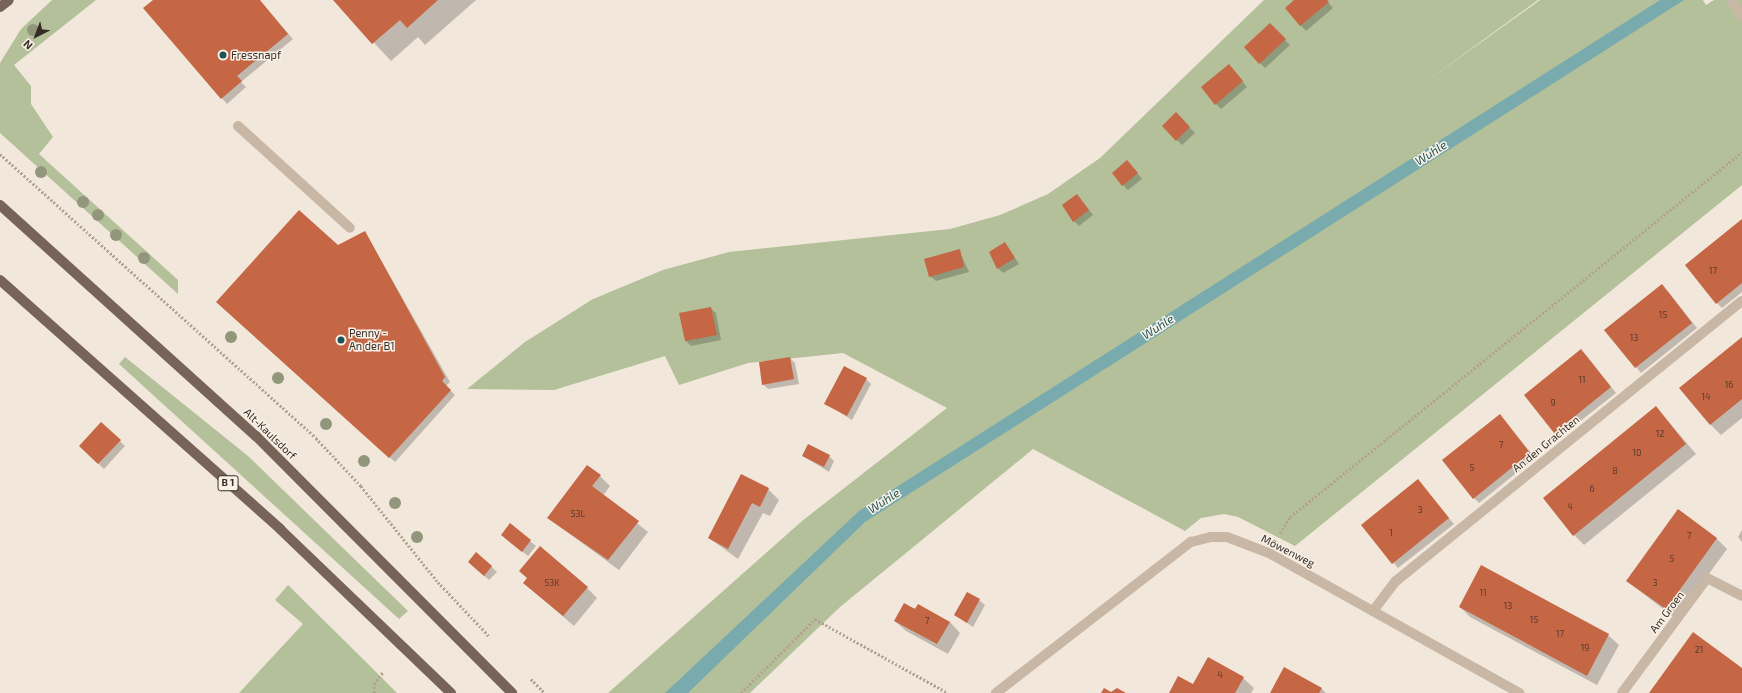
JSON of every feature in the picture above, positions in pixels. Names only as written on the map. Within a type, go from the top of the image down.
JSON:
[{"type":"main road","points":[[0,7],[8,0]]},
{"type":"main road","name":"Alt-Kaulsdorf","points":[[0,205],[256,436],[512,693]]},
{"type":"main road","name":"B 1","points":[[0,280],[285,534],[451,693]]},
{"type":"street","points":[[1732,0],[1742,16]]},
{"type":"street","points":[[238,126],[350,228]]},
{"type":"street","name":"An den Grachten","points":[[1373,611],[1396,581],[1742,301]]},
{"type":"street","name":"Möwenweg","points":[[996,693],[1191,542],[1227,537],[1269,553],[1520,693]]},
{"type":"street","name":"Am Groen","points":[[1622,693],[1707,578],[1742,596]]},
{"type":"path","points":[[1269,553],[1290,517],[1742,152]]},
{"type":"path","points":[[0,154],[316,438],[361,486],[438,582]]},
{"type":"path","points":[[741,693],[815,619],[948,693]]},
{"type":"path","points":[[374,693],[374,684],[383,672]]},
{"type":"green space","points":[[52,0],[96,0],[14,65],[31,86],[31,104],[53,137],[39,154],[178,280],[178,294],[0,133],[0,63],[21,29]]},
{"type":"green space","points":[[1264,0],[1538,0],[1424,83],[1540,0],[1703,0],[1706,5],[1714,0],[1742,0],[1742,185],[1295,546],[1238,517],[1224,514],[1201,518],[1185,531],[1033,449],[840,607],[750,693],[608,693],[802,521],[947,408],[843,353],[748,363],[679,385],[665,356],[554,390],[467,389],[525,342],[593,299],[663,270],[729,252],[950,229],[1000,215],[1048,194],[1100,158]]},
{"type":"green space","points":[[125,357],[248,456],[408,611],[399,619],[119,364]]},
{"type":"green space","points":[[288,585],[397,693],[239,693],[303,624],[275,600]]},
{"type":"water","name":"Wuhle","points":[[1660,0],[1684,0],[865,522],[688,693],[665,693],[859,511]]},
{"type":"building","name":"Fressnapf","points":[[153,0],[260,0],[288,34],[237,76],[242,81],[221,99],[143,8]]},
{"type":"building","points":[[333,0],[438,0],[407,28],[400,20],[372,44]]},
{"type":"building","points":[[1294,0],[1327,0],[1329,2],[1300,26],[1285,8]]},
{"type":"building","points":[[1270,23],[1286,39],[1259,64],[1244,47]]},
{"type":"building","points":[[1229,64],[1243,81],[1215,105],[1201,87]]},
{"type":"building","points":[[1176,112],[1190,127],[1176,141],[1162,126]]},
{"type":"building","points":[[1127,160],[1138,173],[1122,186],[1112,173]]},
{"type":"building","points":[[1077,194],[1089,210],[1073,222],[1062,205]]},
{"type":"building","name":"Penny - An der B1","points":[[299,210],[338,245],[365,231],[445,377],[442,381],[451,390],[389,458],[216,302]]},
{"type":"building","points":[[1742,219],[1742,283],[1716,304],[1685,265]]},
{"type":"building","points":[[1005,242],[1015,258],[997,269],[989,252]]},
{"type":"building","points":[[960,249],[964,267],[929,277],[924,259]]},
{"type":"building","points":[[1662,284],[1692,323],[1635,368],[1604,330]]},
{"type":"building","points":[[711,307],[717,335],[685,341],[679,313]]},
{"type":"building","points":[[1742,337],[1742,399],[1710,425],[1679,388]]},
{"type":"building","points":[[1581,349],[1611,387],[1554,433],[1524,395]]},
{"type":"building","points":[[790,357],[794,379],[762,385],[759,362]]},
{"type":"building","points":[[844,366],[867,378],[847,416],[824,404]]},
{"type":"building","points":[[1656,406],[1686,444],[1573,536],[1543,498]]},
{"type":"building","points":[[1500,414],[1530,453],[1473,499],[1442,460]]},
{"type":"building","points":[[101,422],[121,440],[98,464],[79,446]]},
{"type":"building","points":[[808,444],[830,455],[824,467],[802,456]]},
{"type":"building","points":[[587,465],[601,475],[592,486],[639,521],[608,560],[547,518]]},
{"type":"building","points":[[741,474],[769,488],[760,507],[752,503],[728,549],[708,538]]},
{"type":"building","points":[[1418,479],[1449,518],[1392,564],[1361,525]]},
{"type":"building","points":[[1678,509],[1717,538],[1666,609],[1626,581]]},
{"type":"building","points":[[510,523],[531,540],[522,552],[501,535]]},
{"type":"building","points":[[540,546],[588,587],[563,616],[523,583],[527,578],[519,571]]},
{"type":"building","points":[[476,552],[492,566],[484,576],[468,562]]},
{"type":"building","points":[[1481,565],[1609,634],[1587,676],[1459,607]]},
{"type":"building","points":[[967,592],[980,599],[967,623],[954,615]]},
{"type":"building","points":[[904,603],[915,609],[918,604],[950,622],[937,644],[894,621]]},
{"type":"building","points":[[1693,632],[1742,668],[1742,693],[1649,693]]},
{"type":"building","points":[[1208,657],[1244,677],[1235,693],[1169,693],[1178,676],[1193,684]]},
{"type":"building","points":[[1284,667],[1322,688],[1319,693],[1270,693]]},
{"type":"building","points":[[1104,688],[1111,692],[1117,688],[1126,693],[1101,693]]},
{"type":"place","name":"Fressnapf","points":[[223,55]]},
{"type":"place","name":"Penny - An der B1","points":[[341,340]]}]
